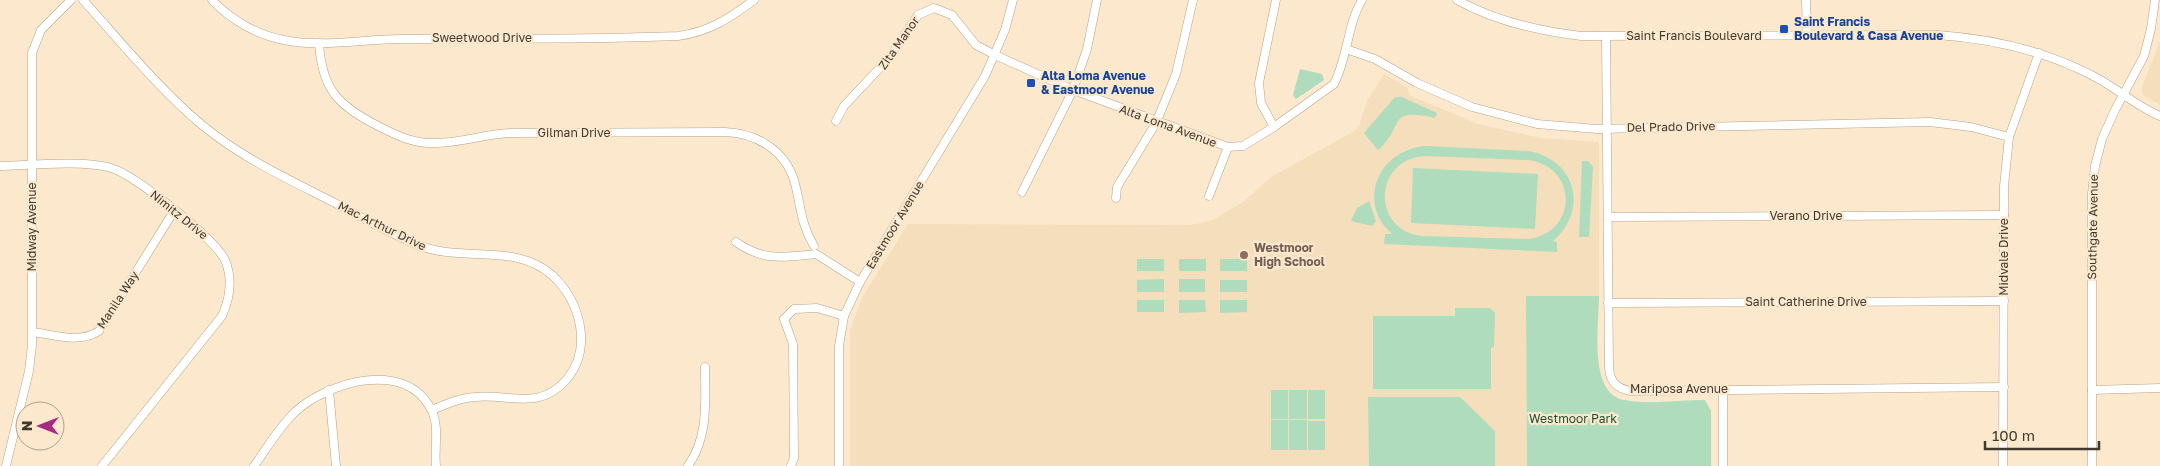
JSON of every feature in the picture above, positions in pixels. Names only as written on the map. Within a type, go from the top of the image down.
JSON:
[{"type":"street","name":"Midway Avenue","points":[[6,466],[29,371],[33,332],[32,53],[41,30],[71,0]]},
{"type":"street","name":"Mac Arthur Drive","points":[[83,0],[186,111],[240,152],[420,246],[455,254],[517,257],[540,267],[560,285],[575,308],[581,333],[578,359],[563,383],[550,393],[528,400],[476,396],[454,401],[432,410]]},
{"type":"street","name":"Sweetwood Drive","points":[[212,0],[228,15],[254,30],[282,40],[319,43],[391,39],[678,36],[714,26],[754,0]]},
{"type":"street","name":"Eastmoor Avenue","points":[[839,466],[838,363],[844,316],[860,282],[973,97],[1005,30],[1013,0]]},
{"type":"street","points":[[1022,192],[1073,90],[1087,49],[1097,0]]},
{"type":"street","points":[[1116,198],[1117,187],[1156,122],[1176,74],[1193,0]]},
{"type":"street","points":[[1274,127],[1261,103],[1259,83],[1276,0]]},
{"type":"street","name":"Alta Loma Avenue","points":[[994,55],[1073,90],[1156,122],[1228,148],[1243,146],[1274,127],[1334,84],[1346,49],[1354,15],[1362,0]]},
{"type":"street","name":"Saint Francis Boulevard","points":[[1457,0],[1535,29],[1581,36],[1965,37],[1991,41],[2040,53],[2080,70],[2160,116]]},
{"type":"street","points":[[1806,0],[1807,36]]},
{"type":"street","name":"Southgate Avenue","points":[[2092,466],[2093,180],[2102,139],[2144,56],[2151,29],[2155,0]]},
{"type":"street","name":"Zita Manor","points":[[836,121],[841,111],[890,58],[914,20],[922,11],[934,8],[946,11],[958,21],[976,45],[994,55]]},
{"type":"street","name":"Mariposa Avenue","points":[[1606,37],[1609,368],[1610,377],[1615,385],[1631,391],[2004,387]]},
{"type":"street","name":"Gilman Drive","points":[[319,43],[325,80],[338,100],[357,116],[412,141],[444,143],[478,136],[511,133],[725,132],[747,134],[771,147],[790,171],[803,224],[815,250]]},
{"type":"street","name":"Del Prado Drive","points":[[1346,49],[1375,59],[1417,83],[1472,107],[1537,124],[1607,128],[1930,122],[1972,127],[2009,137]]},
{"type":"street","name":"Midvale Drive","points":[[2003,466],[2004,186],[2009,137],[2040,53]]},
{"type":"street","points":[[1209,196],[1228,148]]},
{"type":"street","name":"Nimitz Drive","points":[[0,166],[109,167],[126,174],[174,211],[218,250],[229,272],[230,295],[222,316],[102,466]]},
{"type":"street","name":"Manila Way","points":[[33,332],[85,338],[99,331],[174,211]]},
{"type":"street","name":"Verano Drive","points":[[1608,216],[2004,215]]},
{"type":"street","points":[[736,242],[755,252],[774,257],[790,258],[815,250],[860,282]]},
{"type":"street","name":"Saint Catherine Drive","points":[[1608,303],[2004,301]]},
{"type":"street","points":[[791,466],[794,458],[793,344],[784,319],[794,309],[809,308],[817,308],[844,316]]},
{"type":"street","points":[[688,466],[696,455],[704,428],[705,367]]},
{"type":"street","points":[[254,466],[280,430],[297,411],[329,390],[364,381],[395,382],[419,394],[432,410],[436,432],[436,466]]},
{"type":"street","points":[[2092,390],[2160,388]]},
{"type":"street","points":[[1723,389],[1723,466]]},
{"type":"street","points":[[329,390],[336,466]]},
{"type":"shaded area","points":[[2160,41],[2160,105],[2144,96],[2141,90]]},
{"type":"shaded area","name":"Westmoor High School","points":[[1384,74],[1408,88],[1409,95],[1478,124],[1541,138],[1599,142],[1599,296],[1526,296],[1527,466],[850,466],[850,331],[862,298],[908,224],[1191,225],[1211,221],[1243,202],[1271,177],[1353,132],[1359,126],[1368,99]]},
{"type":"green space","points":[[1300,69],[1322,74],[1324,80],[1296,99],[1293,95]]},
{"type":"green space","points":[[1395,97],[1402,97],[1437,113],[1435,118],[1419,115],[1402,117],[1378,150],[1364,133]]},
{"type":"green space","points":[[1426,146],[1528,151],[1544,156],[1557,164],[1566,175],[1572,187],[1574,201],[1571,215],[1564,229],[1553,241],[1557,242],[1557,252],[1384,244],[1385,234],[1392,234],[1381,221],[1375,207],[1374,192],[1385,166],[1396,156],[1410,149]],"holes":[[[1426,156],[1528,160],[1544,165],[1556,174],[1563,185],[1566,198],[1564,212],[1557,224],[1546,233],[1530,239],[1421,236],[1404,231],[1393,221],[1386,208],[1385,194],[1388,180],[1396,168],[1409,160]]]},
{"type":"green space","points":[[1582,161],[1588,161],[1593,167],[1589,237],[1579,237]]},
{"type":"green space","points":[[1413,168],[1538,174],[1535,229],[1411,223]]},
{"type":"green space","points":[[1369,201],[1376,221],[1372,226],[1351,221],[1357,208]]},
{"type":"green space","points":[[1137,259],[1164,259],[1164,271],[1137,271]]},
{"type":"green space","points":[[1179,259],[1206,259],[1206,271],[1179,271]]},
{"type":"green space","points":[[1220,259],[1247,259],[1247,271],[1220,271]]},
{"type":"green space","points":[[1164,279],[1164,292],[1137,292],[1137,280]]},
{"type":"green space","points":[[1179,279],[1205,279],[1205,292],[1179,292]]},
{"type":"green space","points":[[1220,280],[1247,280],[1247,292],[1220,292]]},
{"type":"green space","name":"Westmoor Park","points":[[1526,296],[1599,296],[1598,356],[1600,371],[1605,385],[1613,395],[1624,400],[1654,402],[1705,400],[1711,411],[1711,466],[1527,466]]},
{"type":"green space","points":[[1137,300],[1164,300],[1164,312],[1137,312]]},
{"type":"green space","points":[[1179,300],[1205,300],[1206,312],[1179,313]]},
{"type":"green space","points":[[1220,300],[1247,300],[1247,312],[1220,313]]},
{"type":"green space","points":[[1455,308],[1490,308],[1495,313],[1494,347],[1491,348],[1491,389],[1373,389],[1373,316],[1455,316]]},
{"type":"green space","points":[[1271,390],[1288,390],[1288,419],[1271,419]]},
{"type":"green space","points":[[1289,390],[1307,390],[1307,419],[1289,419]]},
{"type":"green space","points":[[1308,390],[1325,390],[1325,419],[1308,419]]},
{"type":"green space","points":[[1368,397],[1460,397],[1495,431],[1495,466],[1369,466]]},
{"type":"green space","points":[[1271,420],[1288,420],[1288,450],[1271,450]]},
{"type":"green space","points":[[1289,420],[1307,420],[1307,450],[1289,450]]},
{"type":"green space","points":[[1308,421],[1325,421],[1325,450],[1308,450]]},
{"type":"place","name":"Saint Francis Boulevard & Casa Avenue","points":[[1784,29]]},
{"type":"place","name":"Alta Loma Avenue & Eastmoor Avenue","points":[[1031,83]]},
{"type":"place","name":"Westmoor High School","points":[[1244,255]]}]
